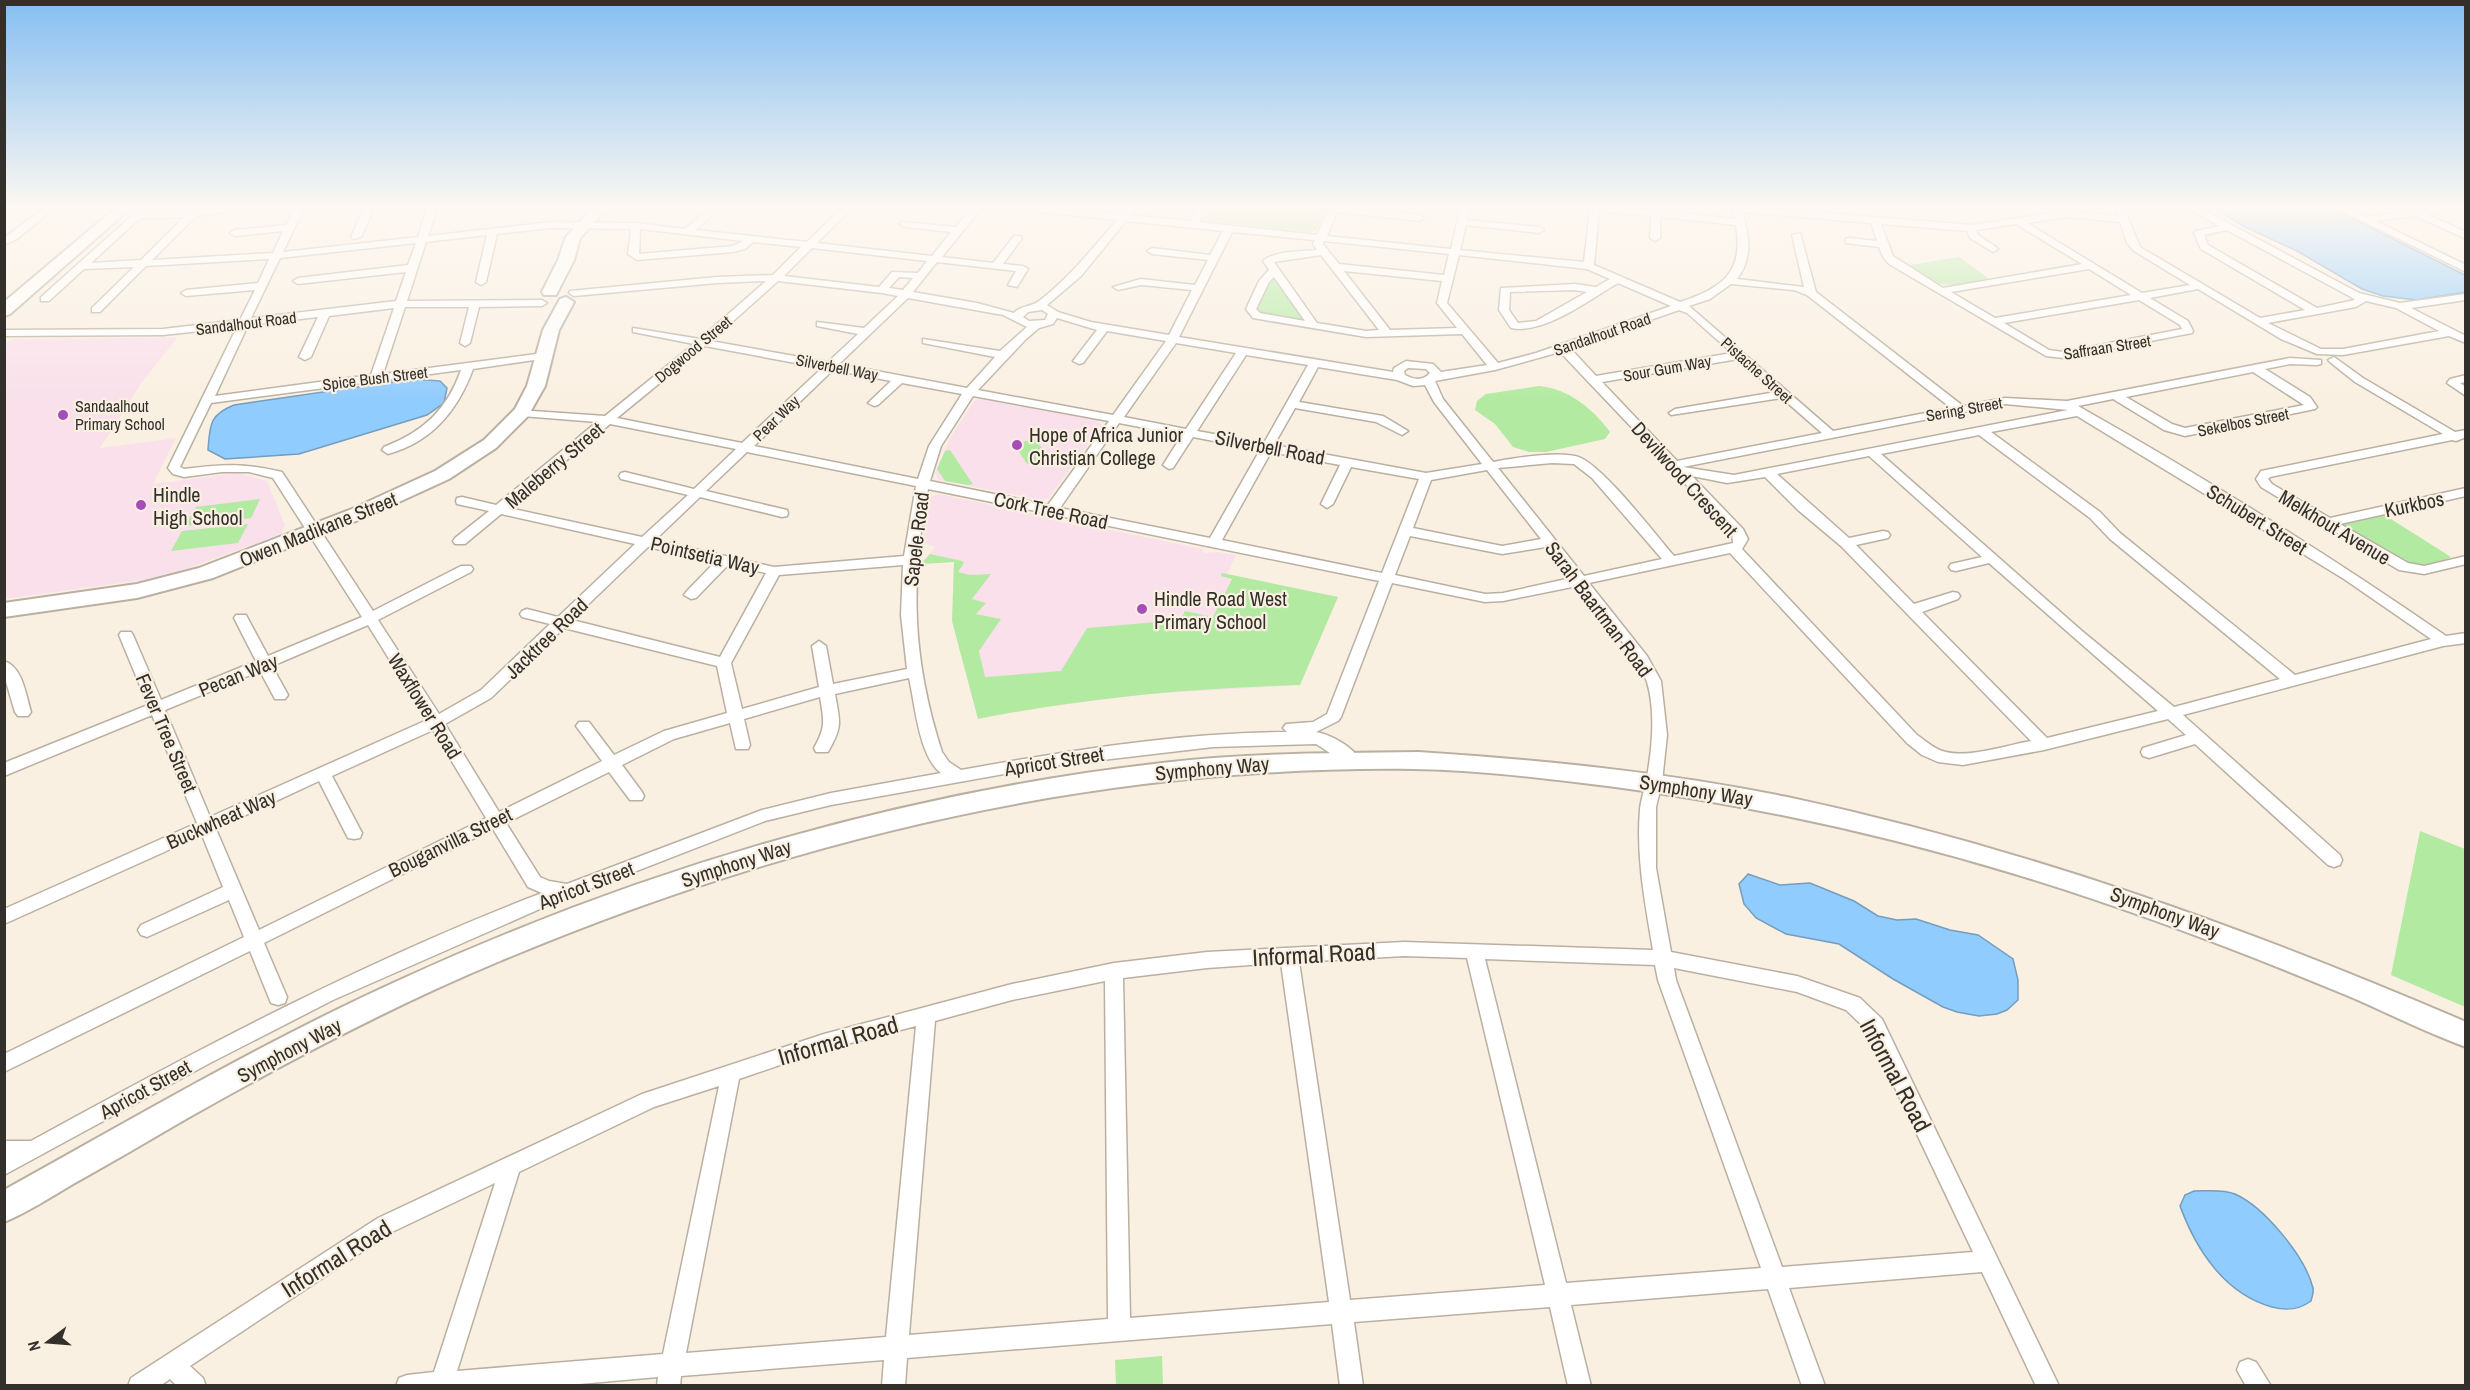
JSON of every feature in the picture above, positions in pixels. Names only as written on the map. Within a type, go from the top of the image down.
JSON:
[{"type":"main road","points":[[4,311],[49,271]]},
{"type":"main road","points":[[546,298],[560,271]]},
{"type":"main road","points":[[546,298],[570,296],[567,271]]},
{"type":"main road","name":"Owen Madikane Street","points":[[4,610],[113,595],[173,582],[235,562],[315,531],[442,475],[490,444],[522,412],[536,386],[551,330],[570,296]]},
{"type":"main road","name":"Owen Madikane Street","points":[[546,298],[549,314],[548,326],[551,330]]},
{"type":"main road","name":"Symphony Way","points":[[4,1207],[253,1068],[374,1005],[546,930],[709,870],[841,831],[962,803],[1045,787],[1187,769],[1272,763],[1407,761],[1539,768],[1654,782],[1849,818],[1944,842],[2061,876],[2151,906],[2260,947],[2466,1035]]},
{"type":"street","points":[[45,298],[77,271]]},
{"type":"street","points":[[96,310],[135,271]]},
{"type":"street","points":[[207,400],[269,271]]},
{"type":"street","points":[[298,281],[386,271]]},
{"type":"street","points":[[376,378],[410,271]]},
{"type":"street","points":[[481,282],[484,271]]},
{"type":"street","name":"Dogwood Street","points":[[609,420],[703,342],[783,271]]},
{"type":"street","name":"Pear Way","points":[[646,542],[867,332],[906,294],[925,271]]},
{"type":"street","points":[[1013,285],[1022,271]]},
{"type":"street","points":[[1039,307],[1080,271]]},
{"type":"street","points":[[1052,509],[1172,339],[1208,271]]},
{"type":"street","points":[[1313,325],[1274,271],[1264,281],[1251,309],[1252,312],[1261,316],[1313,325],[1366,334],[1464,331]]},
{"type":"street","points":[[1338,271],[1387,334]]},
{"type":"street","points":[[1375,271],[1448,278]]},
{"type":"street","points":[[1450,271],[1442,303],[1495,367]]},
{"type":"street","name":"Pistache Street","points":[[1601,271],[1683,306],[1830,434]]},
{"type":"street","name":"Sandalhout Road","points":[[1478,369],[1495,367],[1563,348],[1683,306],[1706,297],[1730,280],[1736,271]]},
{"type":"street","points":[[1806,271],[1811,293]]},
{"type":"street","name":"Saffraan Street","points":[[1908,271],[2038,350],[2055,355],[2188,331],[2184,323],[2098,271]]},
{"type":"street","points":[[1941,291],[2061,271]]},
{"type":"street","points":[[2174,271],[2315,356],[2459,434],[2466,443]]},
{"type":"street","points":[[2245,271],[2315,311]]},
{"type":"street","points":[[2311,271],[2358,296],[2400,306],[2466,340]]},
{"type":"street","points":[[882,290],[896,274],[921,276]]},
{"type":"street","points":[[570,296],[717,280],[776,278],[882,290],[977,306],[1039,307],[1089,325]]},
{"type":"street","points":[[1597,290],[1575,287],[1550,290],[1507,289],[1505,290],[1504,310],[1515,326],[1526,327],[1540,323],[1619,278]]},
{"type":"street","points":[[1730,280],[1796,287],[1811,293],[1960,409]]},
{"type":"street","points":[[1118,287],[1135,282],[1199,288]]},
{"type":"street","points":[[186,293],[262,286]]},
{"type":"street","points":[[1994,322],[2200,286]]},
{"type":"street","points":[[1053,312],[1061,289]]},
{"type":"street","points":[[2259,321],[2356,304],[2360,302],[2358,296]]},
{"type":"street","points":[[2400,306],[2466,297]]},
{"type":"street","name":"Sandalhout Road","points":[[4,333],[163,332],[400,304],[488,304],[546,298]]},
{"type":"street","points":[[465,343],[475,303]]},
{"type":"street","points":[[977,306],[1018,320],[1040,324],[1105,327],[1432,379],[1478,369]]},
{"type":"street","points":[[1018,320],[1018,314],[1026,308]]},
{"type":"street","name":"Sapele Road","points":[[936,757],[915,672],[908,616],[912,560],[923,484],[940,436],[972,392],[1006,350],[1040,324],[1052,319],[1053,312]]},
{"type":"street","points":[[305,357],[325,313]]},
{"type":"street","name":"Sapele Road","points":[[1006,350],[1018,320]]},
{"type":"street","points":[[821,324],[867,332]]},
{"type":"street","points":[[1079,361],[1105,327]]},
{"type":"street","name":"Silverbell Way","points":[[638,330],[972,392]]},
{"type":"street","points":[[2315,356],[2337,357],[2450,332]]},
{"type":"street","points":[[927,341],[1006,350]]},
{"type":"street","name":"Devilwood Crescent","points":[[1563,348],[1741,535],[1741,542],[1733,548],[1580,581]]},
{"type":"street","points":[[1169,465],[1243,350]]},
{"type":"street","name":"Sour Gum Way","points":[[1594,381],[1740,355]]},
{"type":"street","name":"Spice Bush Street","points":[[207,400],[544,356]]},
{"type":"street","name":"Sering Street","points":[[1678,468],[1830,434],[2010,400],[2072,409],[2114,395],[2315,356]]},
{"type":"street","points":[[2337,357],[2359,380]]},
{"type":"street","points":[[1214,544],[1315,362]]},
{"type":"street","points":[[1404,375],[1414,363],[1478,369]]},
{"type":"street","points":[[388,450],[421,435],[447,412],[458,397],[468,366]]},
{"type":"street","name":"Sarah Baartman Road","points":[[1429,366],[1436,373],[1432,379],[1438,400]]},
{"type":"street","name":"Sekelbos Street","points":[[2114,395],[2168,427],[2185,432],[2311,407],[2306,399],[2255,368]]},
{"type":"street","name":"Sarah Baartman Road","points":[[1404,375],[1438,400],[1642,659],[1654,681],[1659,735],[1654,782],[1648,807],[1648,868],[1667,980],[1814,1386]]},
{"type":"street","points":[[2466,378],[2453,383],[2466,393]]},
{"type":"street","points":[[874,403],[899,379]]},
{"type":"street","name":"Silverbell Road","points":[[972,392],[1426,477]]},
{"type":"street","points":[[1674,413],[1784,394]]},
{"type":"street","name":"Waxflower Road","points":[[207,400],[174,466],[175,470],[184,473],[241,468],[271,471],[278,475],[436,722],[534,882]]},
{"type":"street","points":[[1292,404],[1354,414],[1386,422],[1402,431]]},
{"type":"street","points":[[1678,468],[1729,480],[1982,431],[2072,409]]},
{"type":"street","name":"Schubert Street","points":[[2072,409],[2127,439],[2349,576],[2443,641]]},
{"type":"street","name":"Cork Tree Road","points":[[522,412],[609,420],[1214,544],[1491,598],[1580,581]]},
{"type":"street","name":"Maleberry Street","points":[[460,542],[609,420]]},
{"type":"street","points":[[1982,431],[2095,516],[2115,536],[2292,681]]},
{"type":"street","name":"Melkhout Avenue","points":[[2459,434],[2265,474],[2262,477],[2267,487],[2395,563],[2409,569],[2424,570],[2466,560]]},
{"type":"street","points":[[1872,452],[2171,713],[2196,738],[2334,860]]},
{"type":"street","points":[[1426,477],[1489,465],[1552,459],[1569,459],[1581,463],[1596,475],[1671,561]]},
{"type":"street","points":[[1327,504],[1347,462]]},
{"type":"street","points":[[1768,473],[1803,507],[1846,543],[2044,744]]},
{"type":"street","points":[[625,476],[782,513]]},
{"type":"street","name":"Apricot Street","points":[[1213,741],[1238,731],[1316,727],[1333,717],[1426,477]]},
{"type":"street","name":"Kurkbos","points":[[2327,523],[2464,494]]},
{"type":"street","name":"Maleberry Street","points":[[462,501],[500,510]]},
{"type":"street","name":"Pointsetia Way","points":[[500,510],[774,571],[912,560]]},
{"type":"street","points":[[1407,531],[1502,550],[1549,542]]},
{"type":"street","points":[[1846,543],[1883,535]]},
{"type":"street","name":"Jacktree Road","points":[[436,722],[486,694],[646,542]]},
{"type":"street","points":[[1733,548],[1911,739],[1928,751],[1944,758],[1963,759],[2044,744],[2443,641],[2466,638]]},
{"type":"street","points":[[1956,567],[1993,558]]},
{"type":"street","points":[[691,595],[725,560]]},
{"type":"street","name":"Pecan Way","points":[[4,770],[370,619],[466,569]]},
{"type":"street","points":[[742,745],[724,663],[774,571]]},
{"type":"street","points":[[1912,610],[1953,596]]},
{"type":"street","points":[[527,614],[724,663]]},
{"type":"street","points":[[241,618],[280,695]]},
{"type":"street","name":"Fever Tree Street","points":[[126,635],[278,997]]},
{"type":"street","points":[[819,646],[828,690],[832,728],[822,748]]},
{"type":"street","points":[[4,666],[11,672],[23,712]]},
{"type":"street","name":"Bouganvilla Street","points":[[4,1064],[669,735],[828,690],[915,672]]},
{"type":"street","name":"Buckwheat Way","points":[[4,917],[436,722]]},
{"type":"street","points":[[584,726],[636,796]]},
{"type":"street","name":"Apricot Street","points":[[4,1166],[203,1057],[326,994],[511,913],[664,856],[713,834],[762,816],[831,799],[1090,754],[1213,741],[1318,738],[1336,747],[1353,761]]},
{"type":"street","points":[[2150,752],[2196,738]]},
{"type":"street","points":[[915,786],[927,774],[936,757],[946,770],[961,776]]},
{"type":"street","points":[[323,773],[354,833]]},
{"type":"street","points":[[511,913],[525,899],[534,882],[555,890],[568,891]]},
{"type":"street","points":[[147,930],[232,891]]},
{"type":"street","name":"Informal Road","points":[[140,1386],[385,1225],[649,1100],[824,1042],[1012,992],[1114,971],[1207,960],[1404,949],[1663,958],[1797,984],[1844,999],[1862,1010],[1875,1025],[2048,1386]]},
{"type":"street","points":[[1474,950],[1580,1386]]},
{"type":"street","points":[[1289,955],[1352,1386]]},
{"type":"street","points":[[1114,971],[1119,1330]]},
{"type":"street","points":[[892,1386],[926,1015]]},
{"type":"street","points":[[670,1375],[731,1072]]},
{"type":"street","points":[[4,1150],[36,1148]]},
{"type":"street","points":[[442,1384],[510,1167]]},
{"type":"street","points":[[407,1386],[670,1375],[896,1347],[1988,1261]]},
{"type":"street","points":[[171,1365],[195,1386]]},
{"type":"shaded area","name":"Hindle High School","points":[[178,337],[142,382],[100,448],[176,438],[153,484],[237,473],[267,481],[285,525],[281,534],[186,569],[142,580],[5,599],[4,343],[15,339]]},
{"type":"shaded area","name":"Hope of Africa Junior Christian College","points":[[982,399],[1097,420],[1102,425],[1049,498],[1041,500],[939,480],[935,473],[950,438],[974,401]]},
{"type":"shaded area","name":"Hindle Road West Primary School","points":[[939,494],[1053,518],[1055,521],[1083,527],[1087,525],[1203,549],[1204,553],[1218,552],[1236,555],[1227,574],[1338,597],[1300,685],[1147,694],[1030,709],[978,719],[952,621],[954,562],[921,564],[935,547],[923,542],[928,498]]},
{"type":"green space","points":[[1914,271],[1978,271],[1989,279],[1953,285],[1937,283]]},
{"type":"green space","points":[[1275,280],[1279,282],[1303,319],[1260,315],[1255,309],[1267,282]]},
{"type":"green space","points":[[1539,386],[1560,391],[1588,408],[1610,432],[1605,439],[1546,452],[1529,452],[1513,447],[1495,424],[1475,410],[1477,401],[1486,394]]},
{"type":"green space","points":[[1035,439],[1049,457],[1027,464],[1014,444]]},
{"type":"green space","points":[[950,450],[973,484],[945,481],[937,469],[945,451]]},
{"type":"green space","points":[[260,499],[251,518],[185,526],[196,507]]},
{"type":"green space","points":[[2383,514],[2451,557],[2442,562],[2416,567],[2343,525],[2345,522]]},
{"type":"green space","points":[[248,524],[238,543],[171,551],[182,531]]},
{"type":"green space","points":[[930,554],[962,561],[964,563],[958,572],[970,575],[991,574],[972,599],[986,603],[976,614],[1001,619],[979,651],[985,677],[1061,671],[1087,628],[1181,620],[1185,611],[1213,617],[1232,579],[1221,576],[1222,573],[1338,597],[1300,685],[1138,695],[1058,705],[978,719],[952,621],[954,562],[921,564]]},
{"type":"green space","points":[[2420,831],[2465,849],[2465,1007],[2391,975]]},
{"type":"green space","points":[[1162,1356],[1163,1385],[1116,1385],[1115,1360]]},
{"type":"water","points":[[2331,271],[2457,271],[2465,275],[2465,292],[2416,300],[2383,296],[2362,289]]},
{"type":"water","points":[[413,379],[440,381],[447,388],[444,403],[427,415],[299,454],[225,459],[208,450],[212,422],[220,413],[234,405]]},
{"type":"water","points":[[1748,874],[1780,885],[1810,883],[1854,901],[1878,916],[1897,920],[1916,919],[1950,930],[1978,935],[2013,959],[2018,980],[2018,1000],[2007,1010],[1997,1014],[1979,1016],[1957,1012],[1943,1007],[1893,979],[1839,944],[1786,934],[1756,918],[1744,904],[1739,884]]},
{"type":"water","points":[[2194,1191],[2230,1192],[2246,1200],[2270,1221],[2282,1234],[2309,1275],[2313,1288],[2311,1301],[2293,1309],[2272,1307],[2255,1301],[2226,1281],[2204,1254],[2180,1206],[2185,1195]]},
{"type":"place","name":"Sandaalhout Primary School","points":[[63,415]]},
{"type":"place","name":"Hope of Africa Junior Christian College","points":[[1017,445]]},
{"type":"place","name":"Hindle High School","points":[[141,505]]},
{"type":"place","name":"Hindle Road West Primary School","points":[[1142,609]]}]
